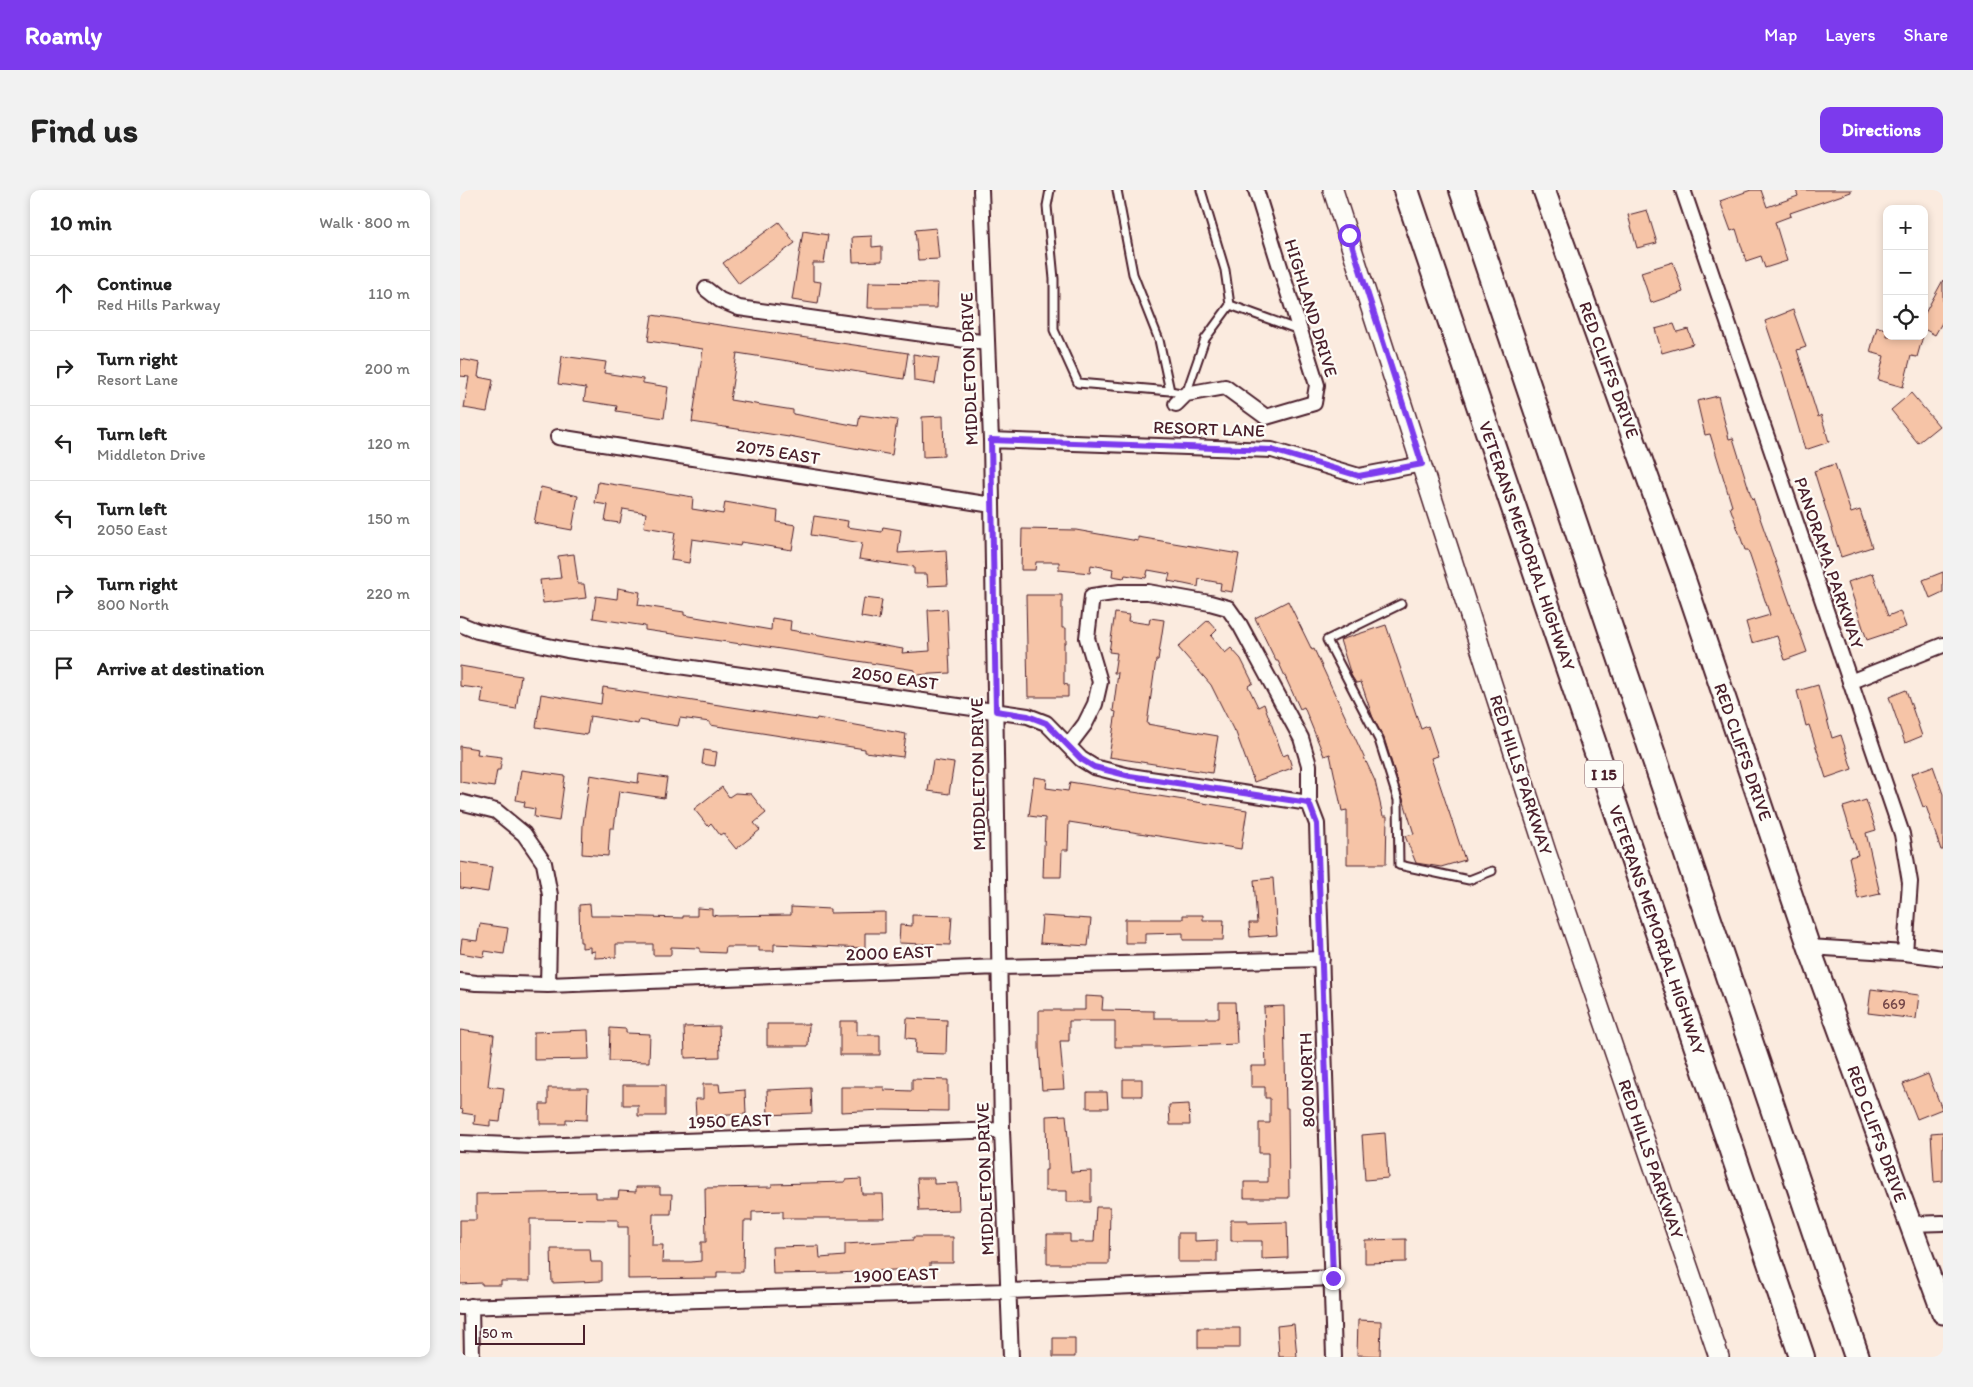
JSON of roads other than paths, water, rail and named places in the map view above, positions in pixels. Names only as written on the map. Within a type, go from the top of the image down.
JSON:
[{"type":"highway","name":"VETERANS MEMORIAL HIGHWAY","points":[[1406,190],[1802,1357]]},
{"type":"highway","points":[[1462,190],[1857,1357]]},
{"type":"main road","name":"RED HILLS PARKWAY","points":[[1333,190],[1546,852],[1719,1357]]},
{"type":"main road","name":"RED CLIFFS DRIVE","points":[[1544,190],[1685,581],[1810,947],[1943,1313]]},
{"type":"street","name":"MIDDLETON DRIVE","points":[[981,190],[991,440],[1002,1130],[1011,1357]]},
{"type":"street","name":"HIGHLAND DRIVE","points":[[1177,396],[1225,387],[1266,417],[1314,403],[1317,385],[1256,190]]},
{"type":"street","name":"PANORAMA PARKWAY","points":[[1683,190],[1902,834],[1910,882],[1905,953]]},
{"type":"street","points":[[706,289],[720,300],[739,308],[987,343]]},
{"type":"street","name":"2075 EAST","points":[[558,437],[992,505]]},
{"type":"street","name":"RESORT LANE","points":[[991,440],[1272,450],[1359,476],[1422,464]]},
{"type":"street","name":"800 NORTH","points":[[1069,745],[1085,724],[1095,704],[1100,682],[1087,638],[1092,596],[1120,592],[1148,592],[1228,608],[1240,625],[1301,738],[1309,765],[1309,803],[1317,824],[1333,1278],[1334,1357]]},
{"type":"street","name":"2050 EAST","points":[[460,624],[477,631],[567,650],[1028,716],[1046,723],[1081,759],[1094,767],[1130,776],[1309,803]]},
{"type":"street","points":[[1850,682],[1943,644]]},
{"type":"street","points":[[460,802],[496,811],[524,834],[544,863],[550,895],[548,985]]},
{"type":"street","points":[[1810,947],[1905,953],[1943,958]]},
{"type":"street","name":"2000 EAST","points":[[460,981],[548,985],[999,967],[1322,959]]},
{"type":"street","name":"1950 EAST","points":[[460,1143],[534,1146],[1002,1130]]},
{"type":"street","points":[[1910,1224],[1943,1223]]},
{"type":"street","name":"1900 EAST","points":[[465,1307],[1008,1291],[1333,1278]]},
{"type":"street","points":[[465,1307],[472,1357]]},
{"type":"lane","points":[[1050,190],[1047,206],[1054,279],[1054,330],[1078,383],[1177,396]]},
{"type":"lane","points":[[1117,190],[1133,274],[1177,396]]},
{"type":"lane","points":[[1177,396],[1205,339],[1230,305],[1225,270],[1201,190]]},
{"type":"lane","points":[[1230,305],[1299,330]]},
{"type":"lane","points":[[1401,604],[1327,640],[1382,748],[1398,800],[1399,864],[1469,880],[1492,871]]}]
